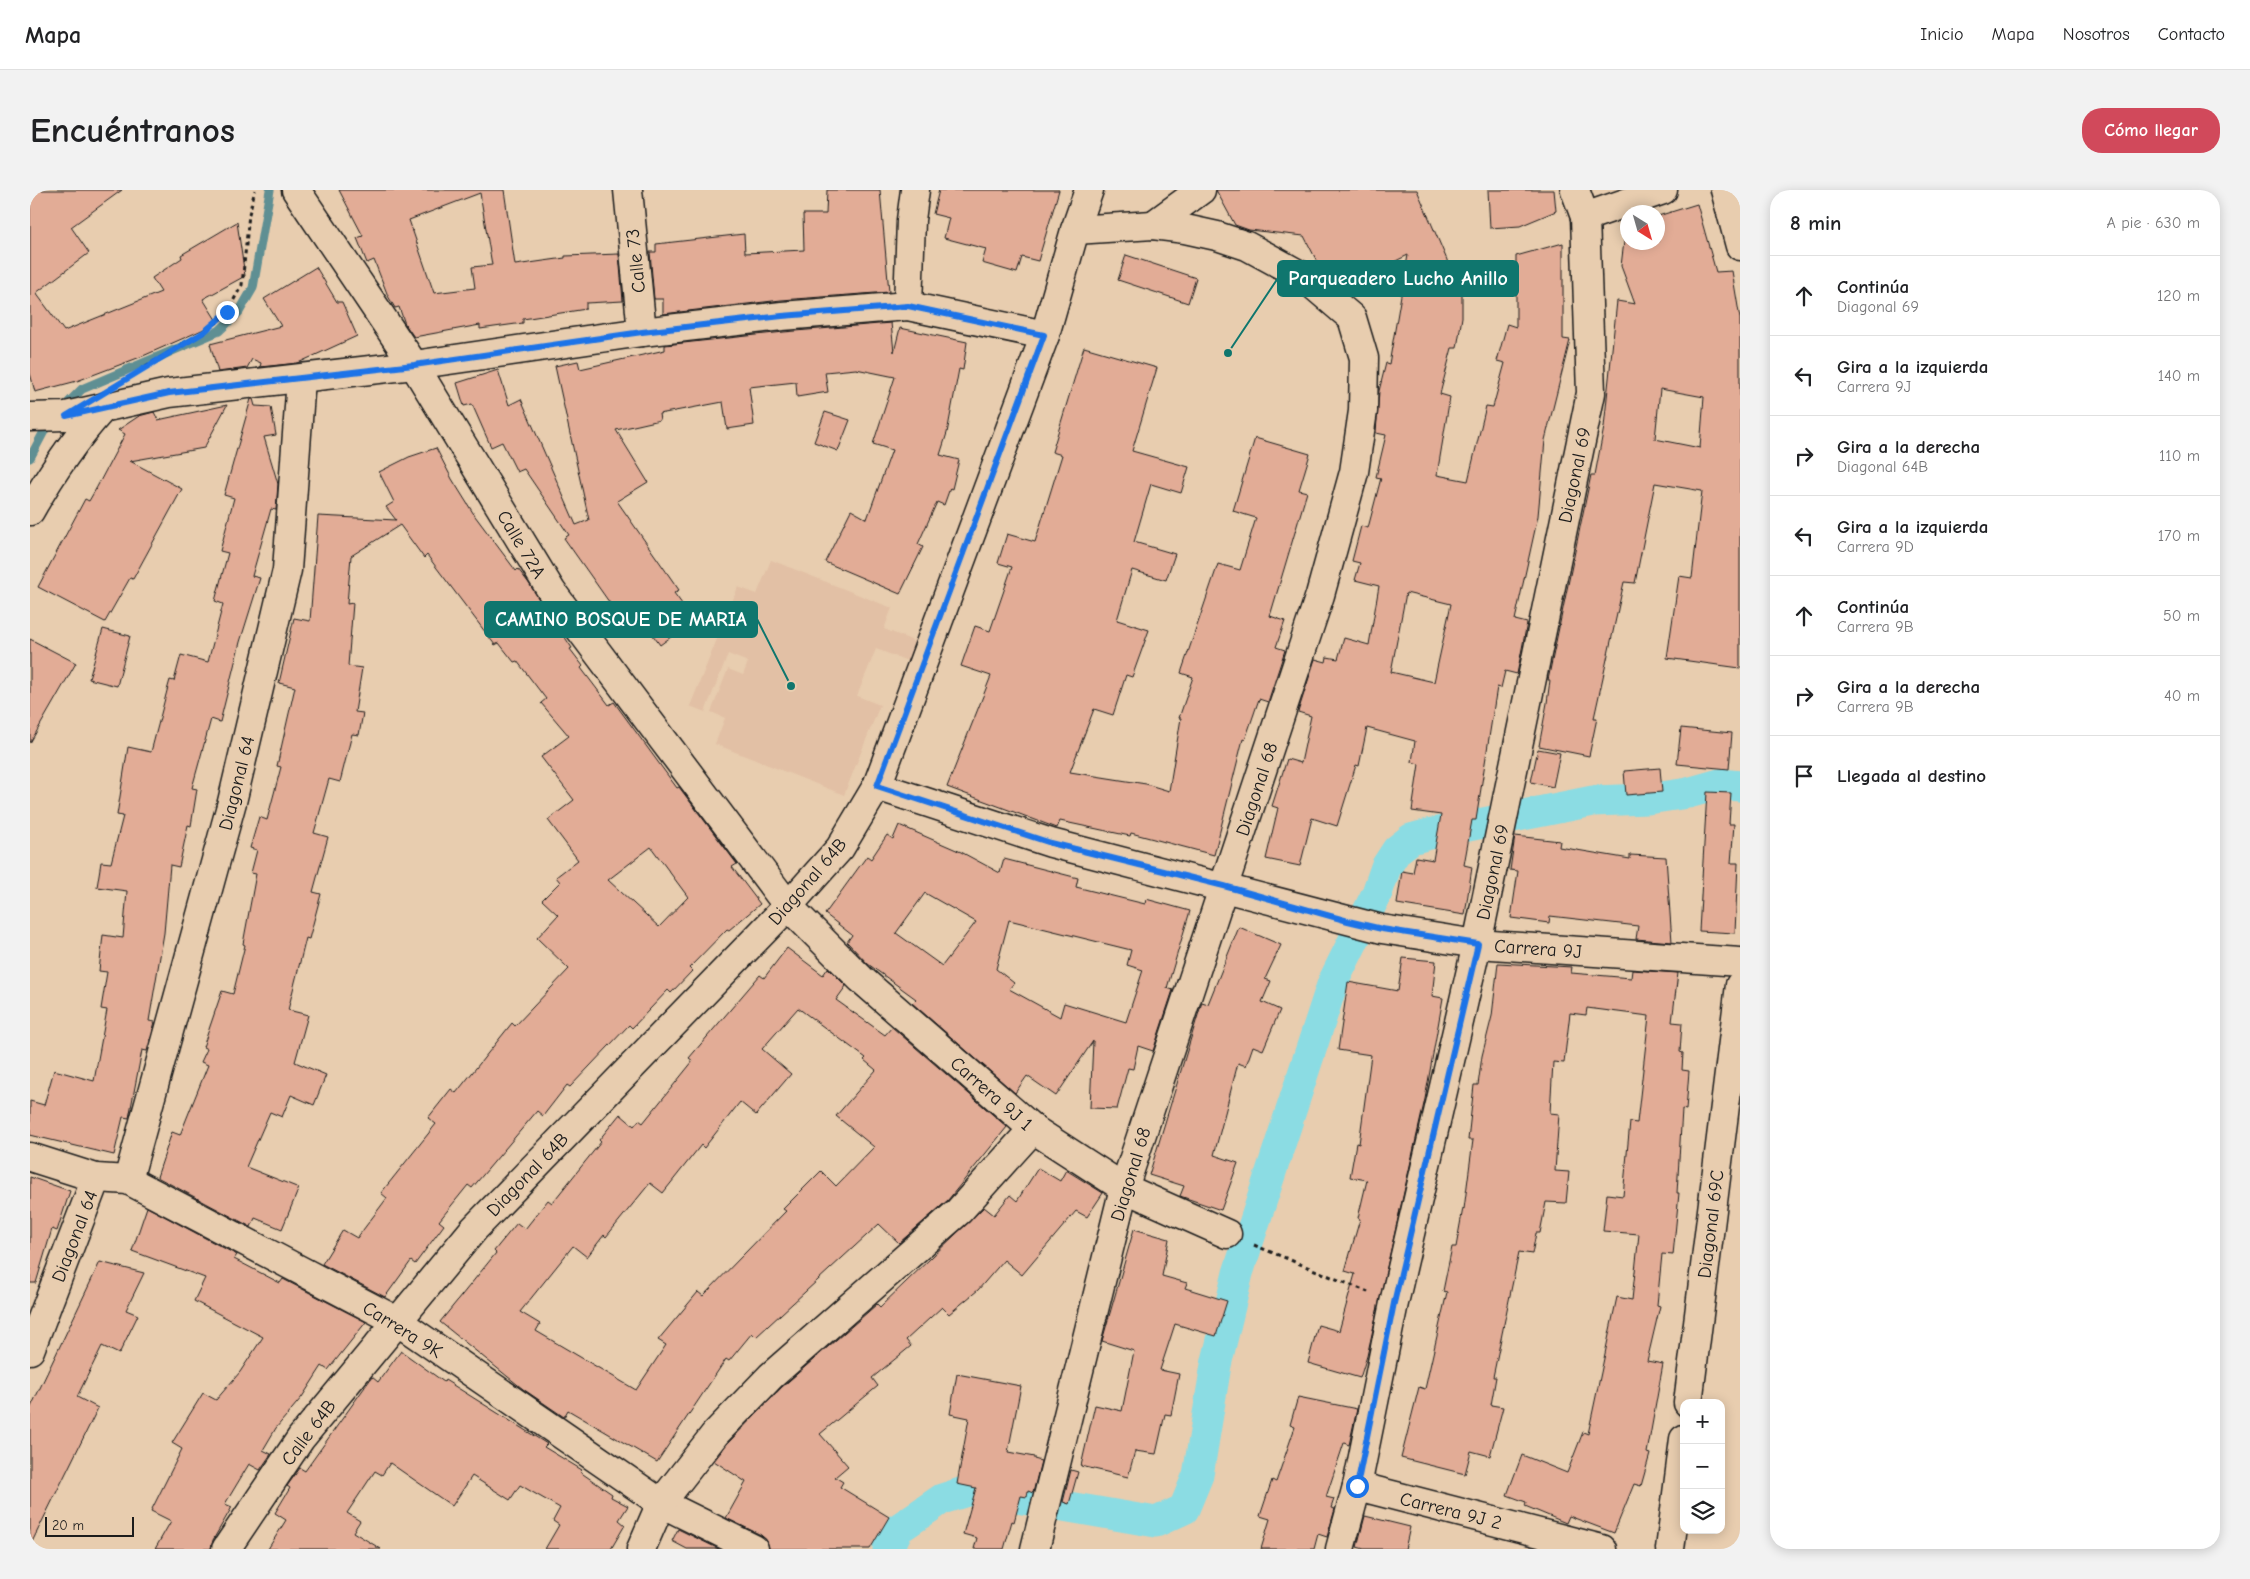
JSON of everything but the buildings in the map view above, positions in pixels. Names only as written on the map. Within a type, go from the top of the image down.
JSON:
[{"type":"street","name":"Calle 73","points":[[628,190],[642,332]]},
{"type":"street","points":[[908,306],[911,220],[915,190]]},
{"type":"street","name":"Diagonal 64B","points":[[396,1321],[474,1229],[788,906],[840,848],[877,786],[1044,335],[1075,230],[1089,190]]},
{"type":"street","points":[[1154,225],[1201,190]]},
{"type":"street","name":"Diagonal 69","points":[[1340,1549],[1357,1486],[1394,1303],[1478,944],[1591,393],[1585,217],[1575,190]]},
{"type":"street","points":[[1585,217],[1663,190]]},
{"type":"street","points":[[1725,190],[1740,246]]},
{"type":"street","name":"Calle 72A","points":[[303,192],[414,365],[552,592],[788,906]]},
{"type":"street","name":"Diagonal 68","points":[[1037,1541],[1124,1188],[1320,595],[1354,472],[1363,411],[1364,358],[1352,318],[1329,296],[1304,277],[1247,246],[1209,234],[1154,225],[1075,230]]},
{"type":"street","points":[[30,417],[66,416],[169,393],[414,365],[642,332],[782,316],[908,306],[1044,335]]},
{"type":"street","name":"Diagonal 64","points":[[128,1180],[232,802],[287,570],[300,378]]},
{"type":"street","points":[[30,511],[52,473],[74,442],[102,409]]},
{"type":"street","name":"Carrera 9J","points":[[877,786],[1051,843],[1224,886],[1382,929],[1478,944],[1740,962]]},
{"type":"street","name":"Carrera 9J 1","points":[[788,906],[862,979],[1033,1129],[1124,1188],[1227,1234]]},
{"type":"street","name":"Diagonal 69C","points":[[1688,1399],[1740,985]]},
{"type":"street","points":[[642,1549],[661,1503],[715,1434],[771,1376],[958,1211],[1033,1129]]},
{"type":"street","name":"Carrera 9K","points":[[30,1157],[96,1178],[128,1180],[396,1321],[661,1503],[754,1549]]},
{"type":"street","name":"Diagonal 64","points":[[30,1350],[96,1178]]},
{"type":"street","name":"Calle 64B","points":[[226,1549],[301,1438],[396,1321]]},
{"type":"street","points":[[1670,1549],[1683,1444]]},
{"type":"street","name":"Carrera 9J 2","points":[[1357,1486],[1602,1549]]},
{"type":"path","points":[[139,371],[204,332],[227,312],[242,285],[249,214],[255,190]]},
{"type":"path","points":[[1260,1248],[1394,1303]]},
{"type":"shaded area","points":[[771,560],[892,608],[884,629],[921,644],[913,663],[876,649],[857,696],[880,705],[844,795],[715,744],[725,718],[711,712],[728,669],[743,675],[748,662],[728,654],[705,712],[690,706],[738,587],[757,594]]},
{"type":"waterway","points":[[62,409],[82,389],[219,331],[239,312],[253,288],[270,190]]},
{"type":"waterway","points":[[30,458],[49,422]]},
{"type":"waterway","points":[[888,1549],[898,1529],[942,1499],[970,1490],[1156,1522],[1184,1509],[1198,1475],[1216,1365],[1238,1273],[1333,982],[1377,893],[1386,867],[1397,850],[1411,839],[1433,833],[1593,801],[1648,799],[1688,793],[1720,784],[1740,786]]},
{"type":"place","name":"Parqueadero Lucho Anillo","points":[[1228,353]]},
{"type":"place","name":"CAMINO BOSQUE DE MARIA","points":[[791,686]]},
{"type":"route","points":[[227,312],[204,332],[66,416],[169,393],[414,365],[642,332],[782,316],[908,306],[1044,335],[877,786],[1051,843],[1224,886],[1348,921],[1382,929],[1478,944],[1394,1303],[1357,1486]]}]
